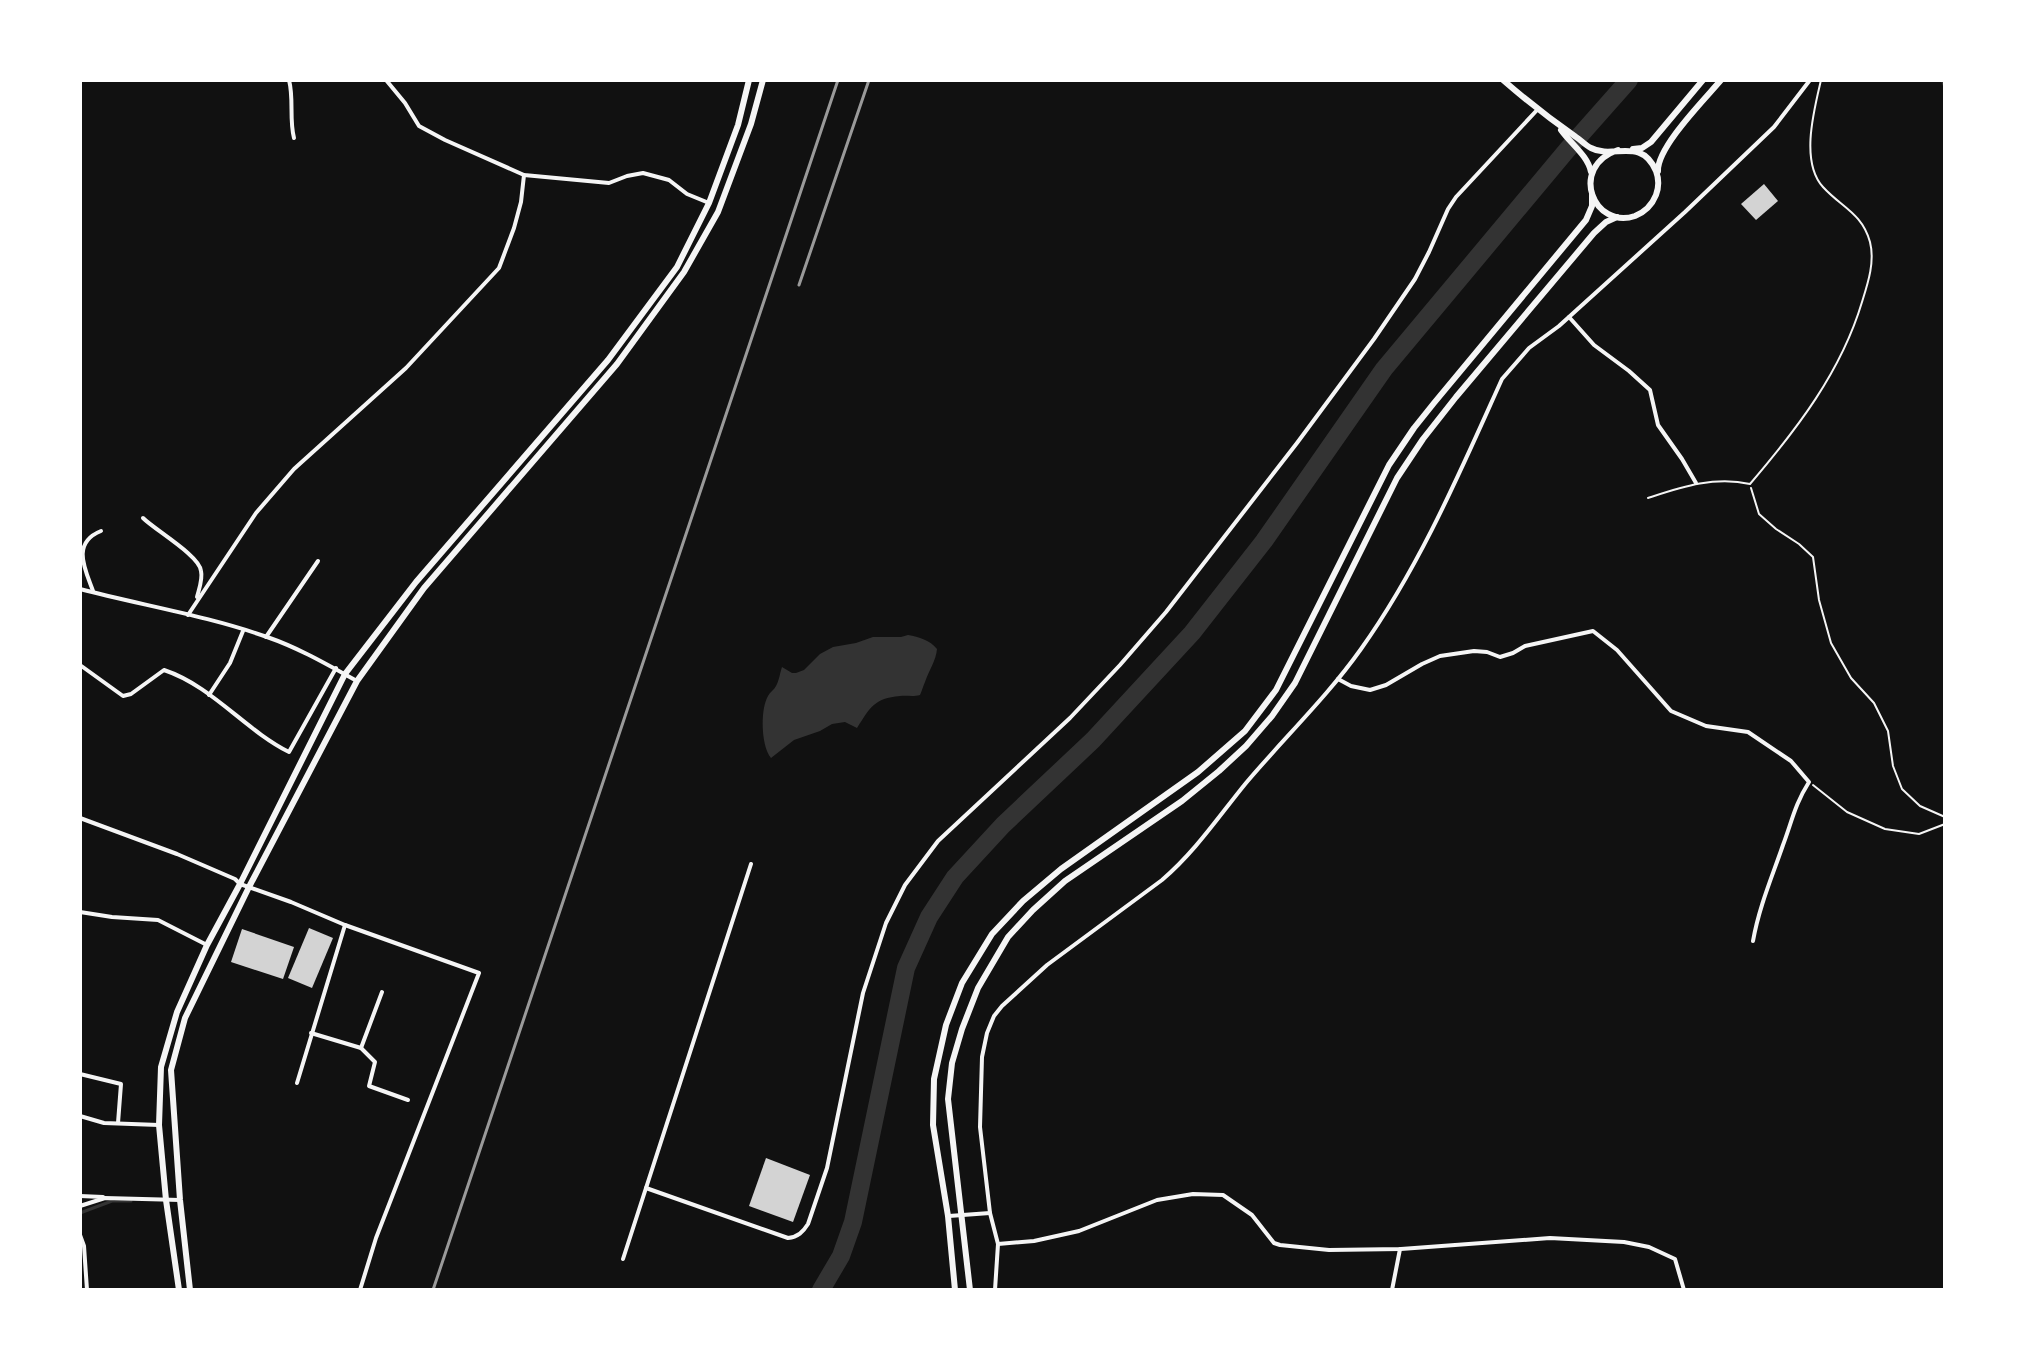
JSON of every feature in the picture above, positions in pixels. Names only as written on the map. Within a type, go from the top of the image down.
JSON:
[{"type":"main road","points":[[179,1290],[159,1125],[161,1067],[177,1012],[207,945],[345,674],[416,582],[608,360],[677,267],[709,203],[738,125],[749,80]]},
{"type":"main road","points":[[190,1290],[171,1070],[185,1018],[249,887],[357,681],[424,588],[617,364],[684,272],[718,212],[751,124],[763,80]]},
{"type":"main road","points":[[1503,80],[1560,127],[1590,148],[1602,151],[1642,148],[1651,142],[1703,80]]},
{"type":"main road","points":[[1592,195],[1606,213],[1617,217],[1628,218],[1648,208],[1658,189],[1658,164],[1664,149],[1721,80]]},
{"type":"main road","points":[[955,1290],[948,1216],[933,1125],[934,1079],[946,1025],[962,983],[992,934],[1023,901],[1061,869],[1198,772],[1245,731],[1276,690],[1389,465],[1442,392],[1586,220],[1592,206],[1590,166],[1560,127]]},
{"type":"main road","points":[[1591,177],[1600,159],[1618,150]]},
{"type":"main road","points":[[1630,150],[1648,159],[1658,178]]},
{"type":"main road","points":[[970,1290],[948,1099],[952,1063],[962,1029],[978,988],[1008,937],[1065,881],[1182,801],[1219,771],[1272,716],[1295,683],[1397,478],[1423,439],[1594,233],[1617,217]]},
{"type":"street","points":[[289,80],[292,101],[290,124],[294,138]]},
{"type":"street","points":[[386,80],[419,126],[524,175],[609,183],[643,173],[669,180],[687,194],[709,203]]},
{"type":"street","points":[[995,1290],[998,1244],[990,1213],[980,1127],[982,1057],[994,1016],[1047,965],[1180,865],[1338,679],[1380,620],[1434,527],[1502,379],[1529,348],[1569,317],[1774,127],[1810,80]]},
{"type":"street","points":[[646,1188],[788,1238],[803,1231],[827,1168],[863,993],[886,923],[905,885],[938,841],[1070,718],[1166,612],[1374,339],[1415,279],[1456,197],[1538,109]]},
{"type":"street","points":[[188,615],[256,513],[294,469],[414,360],[499,268],[521,202],[524,175]]},
{"type":"street","points":[[1569,317],[1594,345],[1650,390],[1658,425],[1696,483]]},
{"type":"street","points":[[143,518],[200,564],[202,573],[196,603]]},
{"type":"street","points":[[93,591],[82,552],[88,539],[101,531]]},
{"type":"street","points":[[266,637],[318,561]]},
{"type":"street","points":[[80,589],[266,637],[336,668],[357,681]]},
{"type":"street","points":[[209,695],[230,663],[243,631]]},
{"type":"street","points":[[1338,679],[1370,690],[1386,685],[1440,656],[1474,651],[1500,657],[1525,646],[1593,631],[1617,650],[1671,711],[1706,726],[1748,732],[1791,761],[1809,782],[1797,800],[1758,914],[1753,941]]},
{"type":"street","points":[[80,665],[123,696],[131,694],[164,670],[177,674],[289,752],[336,668]]},
{"type":"street","points":[[80,818],[177,854],[240,884],[345,925],[479,973],[376,1238],[360,1290]]},
{"type":"street","points":[[623,1259],[751,864]]},
{"type":"street","points":[[80,912],[158,920],[207,945]]},
{"type":"street","points":[[297,1083],[345,925]]},
{"type":"street","points":[[361,1048],[382,992]]},
{"type":"street","points":[[311,1033],[361,1048],[375,1062],[369,1086],[408,1100]]},
{"type":"street","points":[[80,1074],[121,1084],[118,1123]]},
{"type":"street","points":[[80,1116],[104,1123],[159,1125]]},
{"type":"street","points":[[998,1244],[1034,1241],[1079,1231],[1157,1200],[1193,1194],[1223,1195],[1252,1215],[1274,1243],[1280,1245],[1329,1250],[1401,1249],[1550,1238],[1624,1242],[1649,1247],[1675,1259],[1684,1290]]},
{"type":"street","points":[[80,1196],[180,1200]]},
{"type":"street","points":[[80,1206],[105,1198]]},
{"type":"street","points":[[948,1216],[990,1213]]},
{"type":"street","points":[[80,1235],[84,1246],[87,1290]]},
{"type":"street","points":[[1392,1290],[1401,1249]]},
{"type":"lane","points":[[1648,498],[1696,483],[1735,480],[1750,484],[1790,436],[1827,380],[1854,330],[1872,261],[1870,242],[1861,221],[1816,177],[1811,148],[1821,80]]},
{"type":"path","points":[[1750,484],[1759,514],[1813,557],[1819,600],[1831,643],[1851,678],[1874,703],[1888,731],[1893,766],[1902,789],[1920,806],[1945,817]]},
{"type":"path","points":[[1809,782],[1847,812],[1885,829],[1919,834],[1945,824]]},
{"type":"shaded area","points":[[908,635],[924,639],[937,649],[920,695],[884,699],[869,710],[857,728],[845,722],[832,724],[794,740],[771,758],[764,737],[764,710],[782,667],[796,673],[833,647],[873,637]]},
{"type":"building","points":[[1764,184],[1778,201],[1756,220],[1741,204]]},
{"type":"building","points":[[309,928],[333,938],[312,988],[288,978]]},
{"type":"building","points":[[242,929],[294,947],[283,979],[231,962]]},
{"type":"building","points":[[766,1158],[810,1175],[793,1222],[749,1206]]},
{"type":"waterway","points":[[821,1290],[841,1256],[853,1222],[906,968],[929,917],[955,877],[1003,825],[1093,740],[1192,633],[1264,541],[1384,369],[1629,80]]},
{"type":"waterway","points":[[1942,80],[1945,87]]},
{"type":"waterway","points":[[80,1213],[112,1201],[131,1201]]},
{"type":"railway","points":[[433,1290],[838,80]]},
{"type":"railway","points":[[799,285],[869,80]]}]
